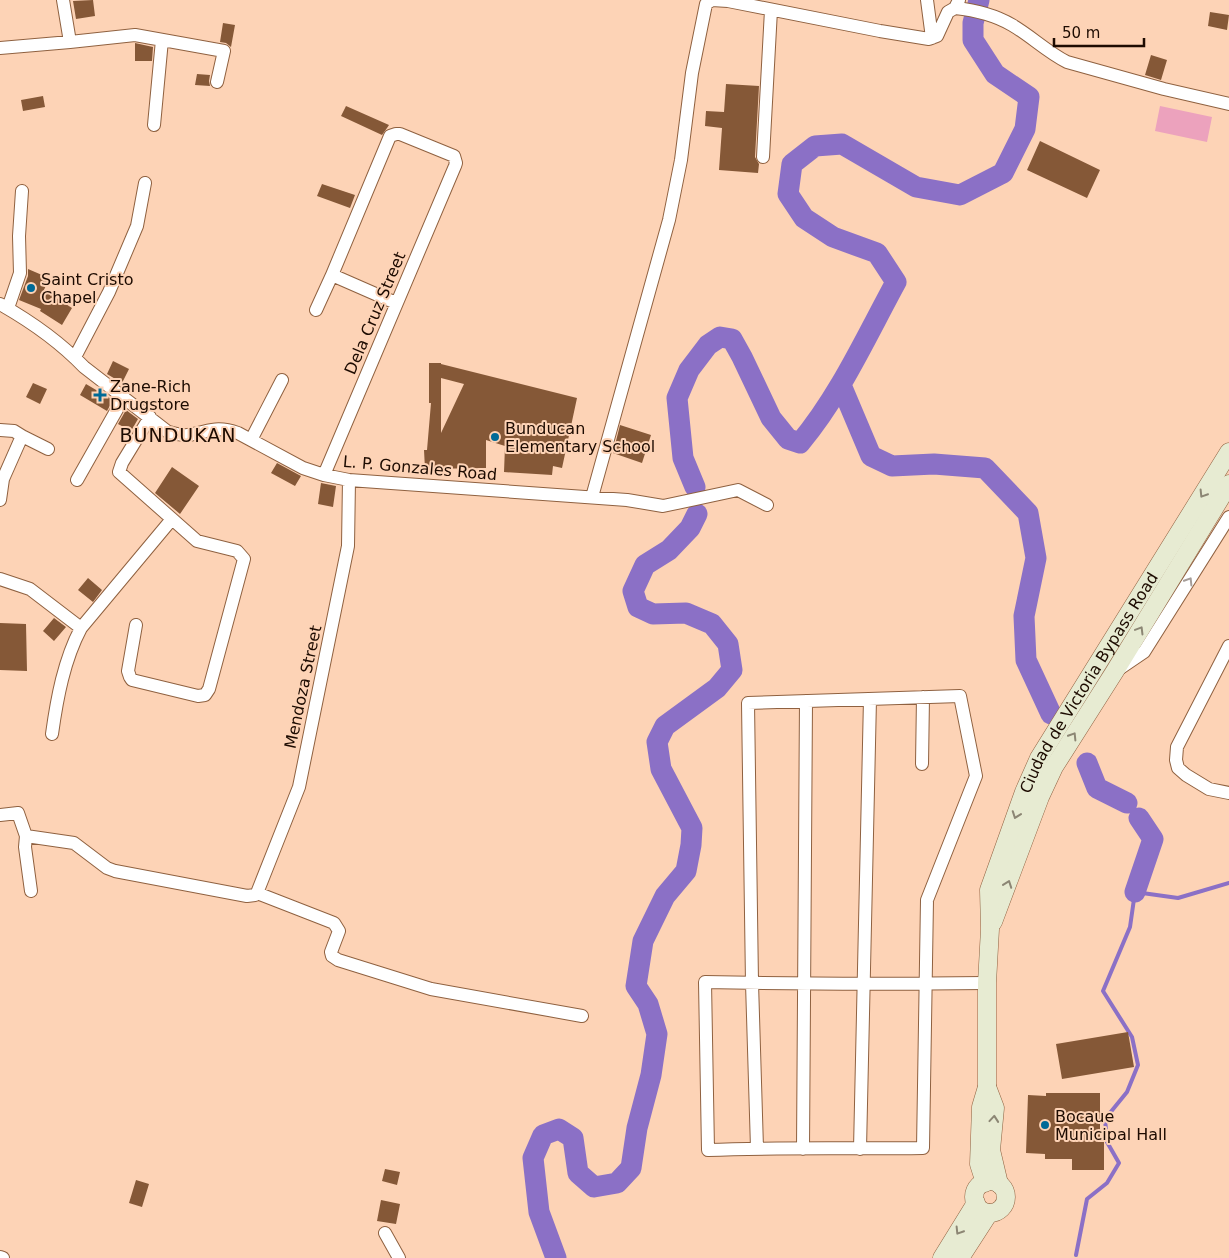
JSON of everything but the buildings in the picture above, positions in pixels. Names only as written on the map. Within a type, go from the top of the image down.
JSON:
[{"type":"main road","name":"Ciudad de Victoria Bypass Road","points":[[992,1183],[995,1108],[987,1087],[987,983],[990,929],[1040,797],[1046,763],[1082,706],[1229,452]]},
{"type":"main road","name":"Ciudad de Victoria Bypass Road","points":[[1082,706],[1115,671],[1229,484]]},
{"type":"main road","points":[[960,1258],[982,1208],[975,1193],[980,1185],[992,1183],[1006,1193],[1005,1204],[998,1211],[982,1208]]},
{"type":"main road","points":[[942,1258],[982,1208]]},
{"type":"street","points":[[63,0],[70,42]]},
{"type":"street","points":[[592,497],[669,220],[681,160],[692,73],[706,4],[712,0],[728,1],[880,31],[932,38],[939,33],[948,12],[957,4],[1011,24],[1055,56],[1067,62],[1164,89],[1229,104]]},
{"type":"street","points":[[927,0],[932,38]]},
{"type":"street","points":[[763,156],[771,10]]},
{"type":"street","points":[[0,48],[135,35],[224,51],[217,82]]},
{"type":"street","points":[[154,125],[162,40]]},
{"type":"street","name":"Dela Cruz Street","points":[[324,475],[456,163],[454,156],[400,134],[390,136],[332,275]]},
{"type":"street","points":[[75,357],[109,292],[137,226],[145,183]]},
{"type":"street","points":[[4,306],[20,273],[19,236],[22,191]]},
{"type":"street","points":[[316,310],[332,275],[396,302]]},
{"type":"street","name":"L. P. Gonzales Road","points":[[4,306],[75,357],[84,367],[168,432],[186,435],[216,428],[226,429],[238,433],[303,468],[324,475],[349,480],[592,497],[663,506],[738,490],[766,505]]},
{"type":"street","points":[[250,440],[282,380]]},
{"type":"street","points":[[77,480],[124,397]]},
{"type":"street","points":[[136,625],[128,671],[132,680],[198,696],[205,694],[244,559],[238,551],[197,541],[119,472],[122,463],[150,418]]},
{"type":"street","points":[[0,430],[14,431],[48,449]]},
{"type":"street","points":[[0,500],[3,479],[22,436]]},
{"type":"street","name":"Mendoza Street","points":[[257,892],[299,787],[348,546],[349,480]]},
{"type":"street","name":"Ciudad de Victoria Bypass Road","points":[[1115,671],[1144,652],[1229,517]]},
{"type":"street","points":[[52,734],[55,711],[71,647],[81,628],[172,519]]},
{"type":"street","points":[[0,579],[30,589],[81,628]]},
{"type":"street","points":[[1229,646],[1177,747],[1176,760],[1178,768],[1186,775],[1209,789],[1229,793]]},
{"type":"street","points":[[757,1148],[752,983],[748,702],[960,696],[976,776],[927,900],[925,983],[922,1148],[757,1148],[708,1150],[704,982],[752,983],[925,983],[987,983]]},
{"type":"street","points":[[922,764],[923,697]]},
{"type":"street","points":[[860,1149],[870,699]]},
{"type":"street","points":[[803,1149],[806,701]]},
{"type":"street","points":[[0,815],[18,813],[26,836],[25,847],[31,892]]},
{"type":"street","points":[[26,836],[74,843],[108,868],[115,870],[247,896],[255,895],[257,892],[337,925],[339,934],[331,952],[332,956],[338,960],[431,988],[582,1016]]},
{"type":"street","points":[[385,1233],[399,1258]]},
{"type":"shaded area","points":[[1160,106],[1212,117],[1207,142],[1155,131]]},
{"type":"waterway","points":[[695,487],[683,458],[677,398],[689,370],[708,345],[720,337],[732,339],[771,418],[788,439],[800,443],[840,385],[896,282],[877,253],[833,237],[804,218],[788,194],[792,164],[815,146],[842,144],[916,187],[960,195],[1003,173],[1025,129],[1029,97],[995,74],[973,40],[973,23],[979,0]]},
{"type":"waterway","points":[[841,385],[871,456],[892,466],[934,464],[985,468],[1028,513],[1036,558],[1024,616],[1026,660],[1051,714]]},
{"type":"waterway","points":[[556,1258],[539,1212],[533,1158],[543,1135],[559,1129],[573,1138],[578,1173],[594,1187],[617,1183],[631,1168],[637,1128],[651,1075],[657,1034],[648,1004],[636,986],[643,941],[665,896],[686,871],[692,828],[661,769],[657,742],[665,726],[717,688],[732,670],[728,644],[712,624],[686,613],[653,614],[638,607],[633,591],[645,565],[669,550],[690,528],[697,514]]},
{"type":"waterway","points":[[1087,763],[1097,788],[1127,803]]},
{"type":"waterway","points":[[1135,892],[1153,839],[1139,818]]},
{"type":"waterway","points":[[1076,1255],[1087,1199],[1107,1183],[1119,1163],[1107,1142],[1105,1119],[1127,1092],[1138,1065],[1132,1037],[1103,991],[1130,927],[1135,892],[1178,898],[1229,883]]},
{"type":"place","name":"Saint Cristo Chapel","points":[[31,288]]},
{"type":"place","name":"Zane-Rich Drugstore","points":[[100,395]]},
{"type":"place","name":"Bunducan Elementary School","points":[[495,437]]},
{"type":"place","name":"Bocaue Municipal Hall","points":[[1045,1125]]},
{"type":"district","name":"BUNDUKAN","points":[[178,435]]}]
